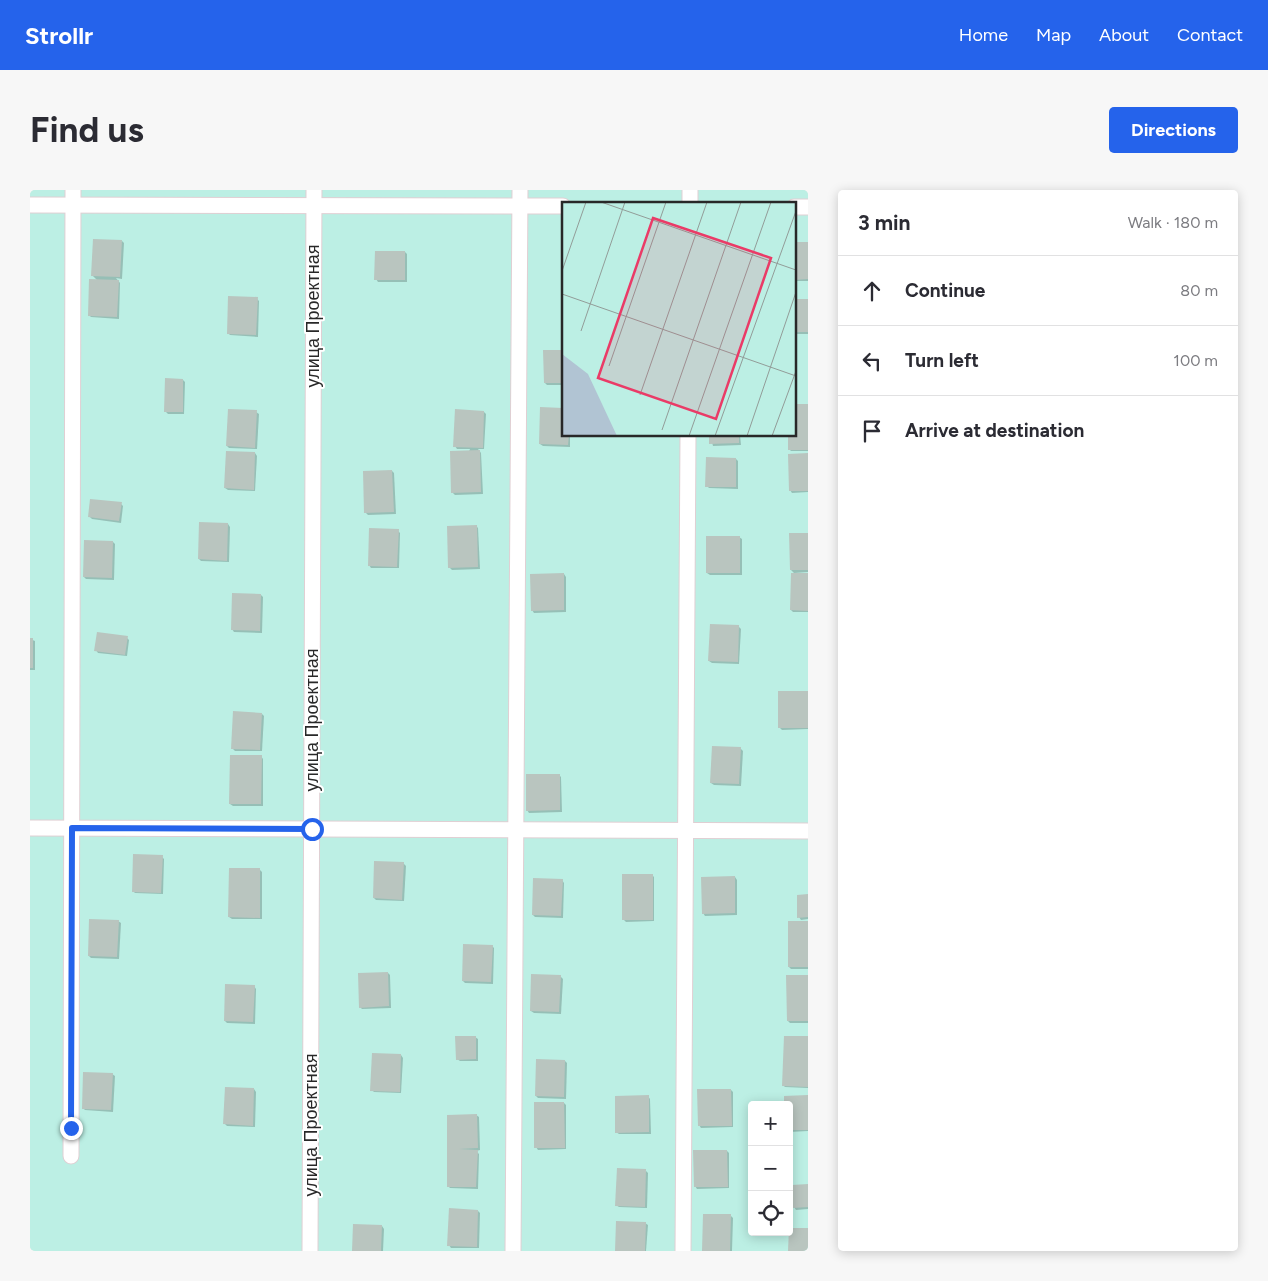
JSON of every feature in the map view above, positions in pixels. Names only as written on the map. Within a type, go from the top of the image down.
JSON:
[{"type":"street","name":"улица Проектная","points":[[310,1251],[314,190]]},
{"type":"street","points":[[513,1251],[520,190]]},
{"type":"street","points":[[71,1156],[73,198]]},
{"type":"street","points":[[30,205],[73,198],[314,206],[562,206]]},
{"type":"street","points":[[683,1251],[688,436]]},
{"type":"street","points":[[30,828],[808,831]]},
{"type":"sand","points":[[30,190],[808,190],[808,1251],[30,1251]]},
{"type":"building","points":[[93,239],[122,240],[120,277],[91,276]]},
{"type":"building","points":[[796,242],[808,242],[808,279],[796,280]]},
{"type":"building","points":[[375,251],[405,251],[405,280],[374,280]]},
{"type":"building","points":[[89,279],[119,280],[117,317],[88,316]]},
{"type":"building","points":[[228,296],[258,297],[256,335],[227,334]]},
{"type":"building","points":[[796,299],[808,299],[808,332],[796,332]]},
{"type":"building","points":[[543,350],[562,350],[562,383],[544,383]]},
{"type":"building","points":[[165,378],[183,379],[183,412],[164,412]]},
{"type":"building","points":[[796,404],[808,404],[808,450],[788,450],[788,436],[796,436]]},
{"type":"building","points":[[540,407],[562,408],[562,436],[569,436],[568,445],[539,444]]},
{"type":"building","points":[[228,409],[257,410],[255,448],[226,446]]},
{"type":"building","points":[[455,409],[484,411],[483,448],[453,447]]},
{"type":"building","points":[[709,436],[739,436],[739,443],[709,444]]},
{"type":"building","points":[[480,450],[481,492],[451,493],[450,451]]},
{"type":"building","points":[[226,451],[255,452],[254,490],[224,488]]},
{"type":"building","points":[[808,453],[808,491],[789,491],[788,454]]},
{"type":"building","points":[[706,457],[736,458],[736,487],[705,487]]},
{"type":"building","points":[[392,470],[394,512],[364,513],[363,471]]},
{"type":"building","points":[[90,499],[122,502],[119,521],[88,517]]},
{"type":"building","points":[[199,522],[228,523],[227,561],[198,559]]},
{"type":"building","points":[[477,525],[478,567],[448,568],[447,526]]},
{"type":"building","points":[[369,528],[399,529],[397,567],[368,566]]},
{"type":"building","points":[[789,533],[808,533],[808,570],[790,570]]},
{"type":"building","points":[[706,536],[740,536],[740,573],[706,573]]},
{"type":"building","points":[[84,540],[113,541],[112,578],[83,577]]},
{"type":"building","points":[[564,573],[564,610],[531,611],[530,574]]},
{"type":"building","points":[[791,573],[808,573],[808,611],[790,610]]},
{"type":"building","points":[[232,593],[261,594],[260,631],[231,630]]},
{"type":"building","points":[[710,624],[739,625],[738,662],[708,661]]},
{"type":"building","points":[[97,632],[128,636],[125,655],[94,651]]},
{"type":"building","points":[[30,638],[33,638],[33,668],[30,668]]},
{"type":"building","points":[[778,691],[808,691],[808,728],[778,728]]},
{"type":"building","points":[[233,711],[262,713],[260,750],[231,749]]},
{"type":"building","points":[[712,746],[741,747],[739,784],[710,783]]},
{"type":"building","points":[[230,755],[262,755],[261,804],[229,804]]},
{"type":"building","points":[[526,774],[560,774],[560,810],[526,811]]},
{"type":"building","points":[[133,854],[163,855],[161,893],[132,892]]},
{"type":"building","points":[[374,861],[404,862],[402,900],[373,898]]},
{"type":"building","points":[[229,868],[260,868],[260,918],[228,917]]},
{"type":"building","points":[[622,874],[653,874],[653,920],[622,920]]},
{"type":"building","points":[[735,876],[735,913],[702,914],[701,877]]},
{"type":"building","points":[[533,878],[563,879],[561,916],[532,915]]},
{"type":"building","points":[[808,894],[808,917],[797,918],[797,895]]},
{"type":"building","points":[[89,919],[119,920],[117,957],[88,956]]},
{"type":"building","points":[[788,921],[808,921],[808,967],[788,967]]},
{"type":"building","points":[[463,944],[493,945],[491,982],[462,981]]},
{"type":"building","points":[[388,972],[389,1006],[359,1008],[358,973]]},
{"type":"building","points":[[531,974],[561,975],[559,1012],[530,1011]]},
{"type":"building","points":[[786,975],[808,975],[808,1021],[787,1021]]},
{"type":"building","points":[[225,984],[255,985],[253,1022],[224,1021]]},
{"type":"building","points":[[455,1036],[476,1036],[476,1059],[456,1060]]},
{"type":"building","points":[[784,1036],[808,1036],[808,1087],[782,1086]]},
{"type":"building","points":[[372,1053],[401,1054],[400,1092],[370,1091]]},
{"type":"building","points":[[536,1059],[565,1060],[564,1097],[535,1096]]},
{"type":"building","points":[[83,1072],[113,1073],[111,1110],[82,1109]]},
{"type":"building","points":[[225,1087],[254,1088],[253,1126],[223,1124]]},
{"type":"building","points":[[697,1089],[731,1089],[732,1126],[698,1126]]},
{"type":"building","points":[[649,1095],[649,1132],[615,1133],[615,1096]]},
{"type":"building","points":[[808,1095],[808,1130],[793,1130],[793,1101],[784,1101],[784,1096]]},
{"type":"building","points":[[534,1102],[564,1102],[565,1148],[534,1148]]},
{"type":"building","points":[[477,1114],[478,1148],[459,1149],[478,1150],[476,1187],[447,1187],[447,1115]]},
{"type":"building","points":[[693,1150],[727,1150],[728,1187],[694,1187]]},
{"type":"building","points":[[617,1168],[646,1169],[645,1207],[615,1206]]},
{"type":"building","points":[[808,1184],[808,1207],[793,1208],[793,1185]]},
{"type":"building","points":[[449,1208],[478,1210],[477,1247],[447,1246]]},
{"type":"building","points":[[703,1214],[731,1214],[730,1251],[702,1251]]},
{"type":"building","points":[[616,1221],[646,1222],[645,1251],[615,1251]]},
{"type":"building","points":[[353,1224],[382,1225],[381,1251],[352,1251]]},
{"type":"building","points":[[793,1228],[808,1228],[808,1251],[788,1251],[789,1236],[793,1236]]},
{"type":"route","points":[[71,1128],[72,828],[312,829]]}]
